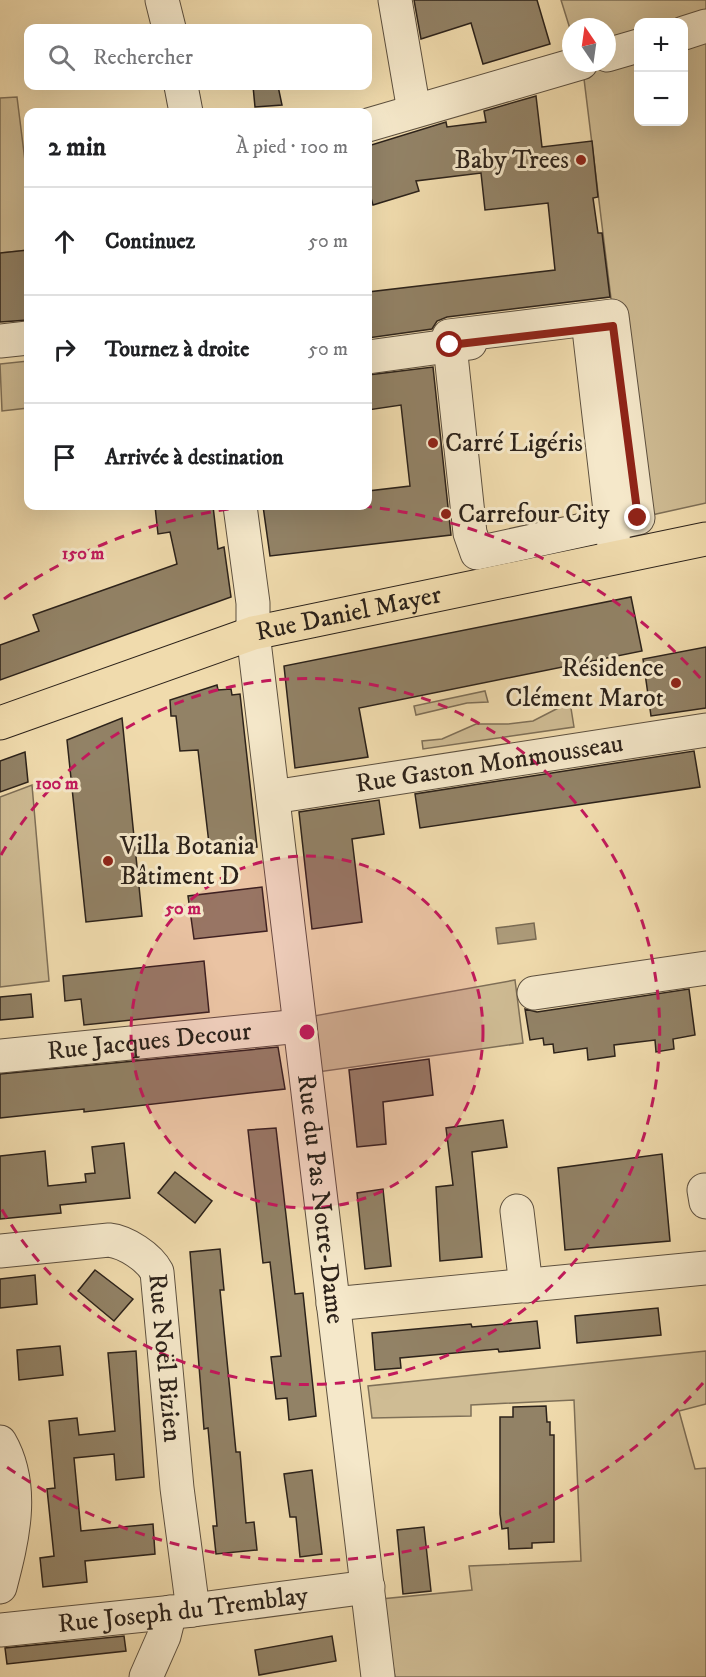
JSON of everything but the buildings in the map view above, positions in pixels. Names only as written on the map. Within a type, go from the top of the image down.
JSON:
[{"type":"main road","name":"Rue Daniel Mayer","points":[[0,723],[253,633],[706,539]]},
{"type":"street","points":[[162,0],[168,24]]},
{"type":"street","points":[[395,0],[414,111]]},
{"type":"street","points":[[688,32],[706,26]]},
{"type":"street","points":[[616,52],[634,47]]},
{"type":"street","points":[[372,124],[562,68]]},
{"type":"street","points":[[182,90],[185,108]]},
{"type":"street","points":[[612,316],[598,337],[638,518],[477,554],[470,533],[450,345],[449,336],[612,316]]},
{"type":"street","points":[[0,341],[24,338]]},
{"type":"street","points":[[372,356],[450,345]]},
{"type":"street","name":"Rue du Pas Notre-Dame","points":[[241,510],[253,603],[253,633],[378,1677]]},
{"type":"street","points":[[612,524],[615,558]]},
{"type":"street","name":"Rue Gaston Monmousseau","points":[[273,797],[706,730]]},
{"type":"street","points":[[534,993],[706,968]]},
{"type":"street","name":"Rue Jacques Decour","points":[[0,1056],[300,1026]]},
{"type":"street","points":[[517,1211],[526,1286]]},
{"type":"street","name":"Rue Noël Bizien","points":[[0,1251],[109,1240],[120,1242],[153,1264],[157,1272],[177,1488],[181,1611]]},
{"type":"street","points":[[333,1304],[706,1268]]},
{"type":"street","points":[[0,1442],[6,1454],[15,1505],[11,1541],[0,1587]]},
{"type":"street","name":"Rue Joseph du Tremblay","points":[[0,1630],[181,1611],[368,1587]]},
{"type":"street","points":[[146,1677],[165,1636],[181,1611]]},
{"type":"shaded area","points":[[561,0],[706,0],[706,503],[638,518],[582,72],[616,72],[616,18],[567,18]]},
{"type":"shaded area","points":[[17,97],[24,153],[24,250],[0,253],[0,98]]},
{"type":"shaded area","points":[[24,361],[24,408],[2,411],[0,364]]},
{"type":"shaded area","points":[[485,691],[488,702],[467,703],[416,715],[414,706]]},
{"type":"shaded area","points":[[570,702],[574,727],[423,749],[422,741],[442,739],[476,724],[533,721]]},
{"type":"shaded area","points":[[32,785],[49,981],[0,987],[0,797]]},
{"type":"shaded area","points":[[534,923],[536,939],[498,944],[496,928]]},
{"type":"shaded area","points":[[515,980],[523,1043],[318,1072],[308,1017]]},
{"type":"shaded area","points":[[706,1351],[706,1404],[679,1411],[695,1469],[706,1468],[706,1677],[395,1677],[381,1599],[472,1590],[469,1566],[581,1561],[574,1400],[471,1405],[471,1416],[372,1418],[368,1386]]},
{"type":"place","name":"Baby Trees","points":[[581,160]]},
{"type":"place","name":"Carré Ligéris","points":[[433,443]]},
{"type":"place","name":"Carrefour City","points":[[446,514]]},
{"type":"place","name":"Résidence Clément Marot","points":[[676,683]]},
{"type":"place","name":"Villa Botania Bâtiment D","points":[[108,861]]},
{"type":"route","points":[[450,345],[613,326],[622,380],[638,518]]}]
